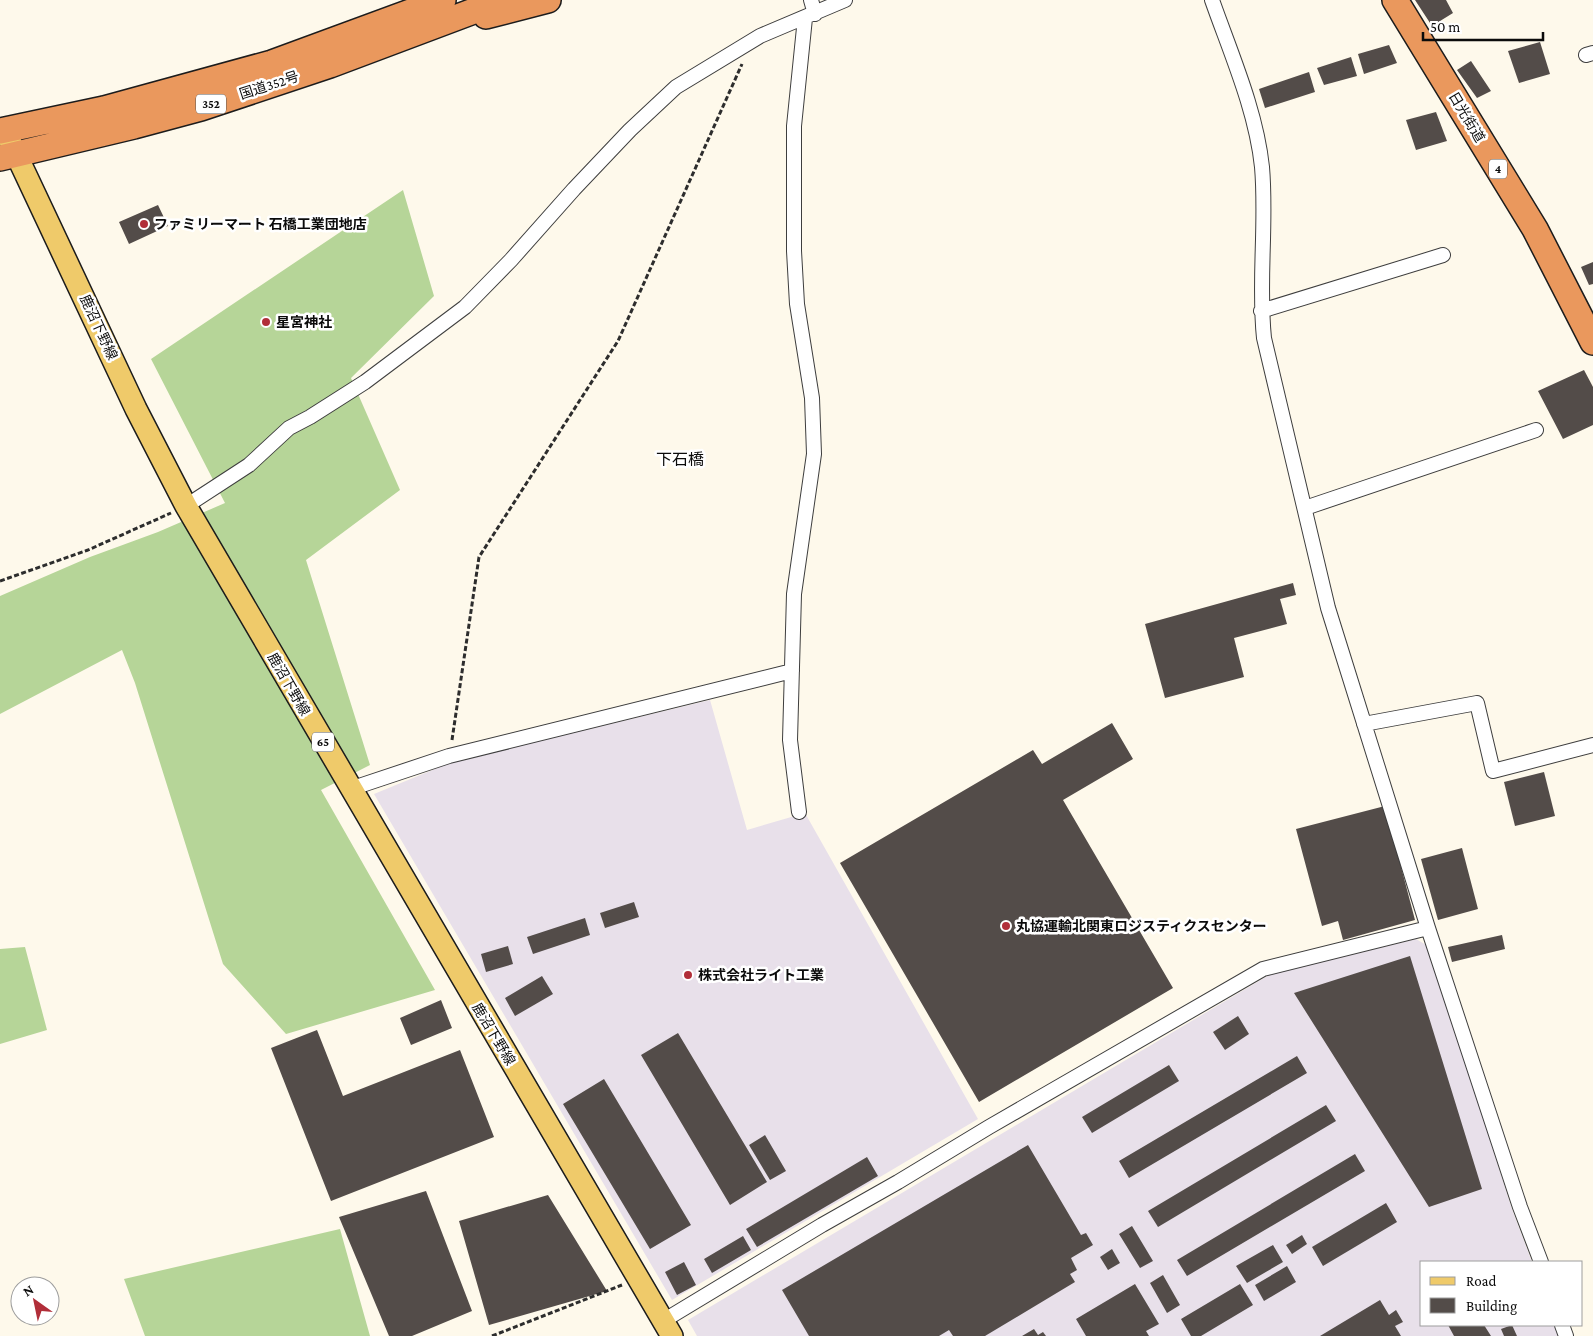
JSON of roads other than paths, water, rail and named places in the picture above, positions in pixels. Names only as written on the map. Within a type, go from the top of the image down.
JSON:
[{"type":"highway","name":"352","points":[[412,23],[436,0]]},
{"type":"highway","name":"国道352号","points":[[412,23],[443,0]]},
{"type":"highway","name":"国道352号","points":[[8,157],[201,108],[326,55],[412,23],[503,0]]},
{"type":"highway","name":"352","points":[[412,23],[548,0]]},
{"type":"highway","name":"日光街道","points":[[1395,0],[1535,229],[1593,342]]},
{"type":"highway","name":"国道352号","points":[[2,127],[104,109],[272,63],[326,55]]},
{"type":"main road","name":"鹿沼下野線","points":[[2,127],[8,157],[186,506],[350,789],[668,1328]]},
{"type":"street","points":[[799,812],[790,740],[794,594],[814,454],[812,398],[797,304],[794,252],[794,126],[811,0]]},
{"type":"street","points":[[186,506],[249,465],[289,428],[366,382],[465,307],[511,260],[574,189],[676,87],[753,40],[844,0]]},
{"type":"street","points":[[1212,0],[1255,128],[1262,166],[1264,204],[1261,311],[1264,338],[1328,608],[1428,928],[1520,1207],[1541,1261]]},
{"type":"street","points":[[1261,311],[1443,255]]},
{"type":"street","points":[[1305,508],[1536,430]]},
{"type":"street","points":[[350,789],[450,756],[792,671]]},
{"type":"street","points":[[1364,724],[1477,703],[1493,771],[1593,745]]},
{"type":"street","points":[[668,1328],[822,1224],[898,1182],[989,1127],[1263,969],[1428,928]]},
{"type":"place","name":"ファミリーマート 石橋工業団地店","points":[[144,224]]},
{"type":"place","name":"星宮神社","points":[[266,322]]},
{"type":"place","name":"丸協運輸北関東ロジスティクスセンター","points":[[1006,926]]},
{"type":"place","name":"株式会社ライト工業","points":[[688,975]]},
{"type":"district","name":"下石橋","points":[[680,459]]}]
